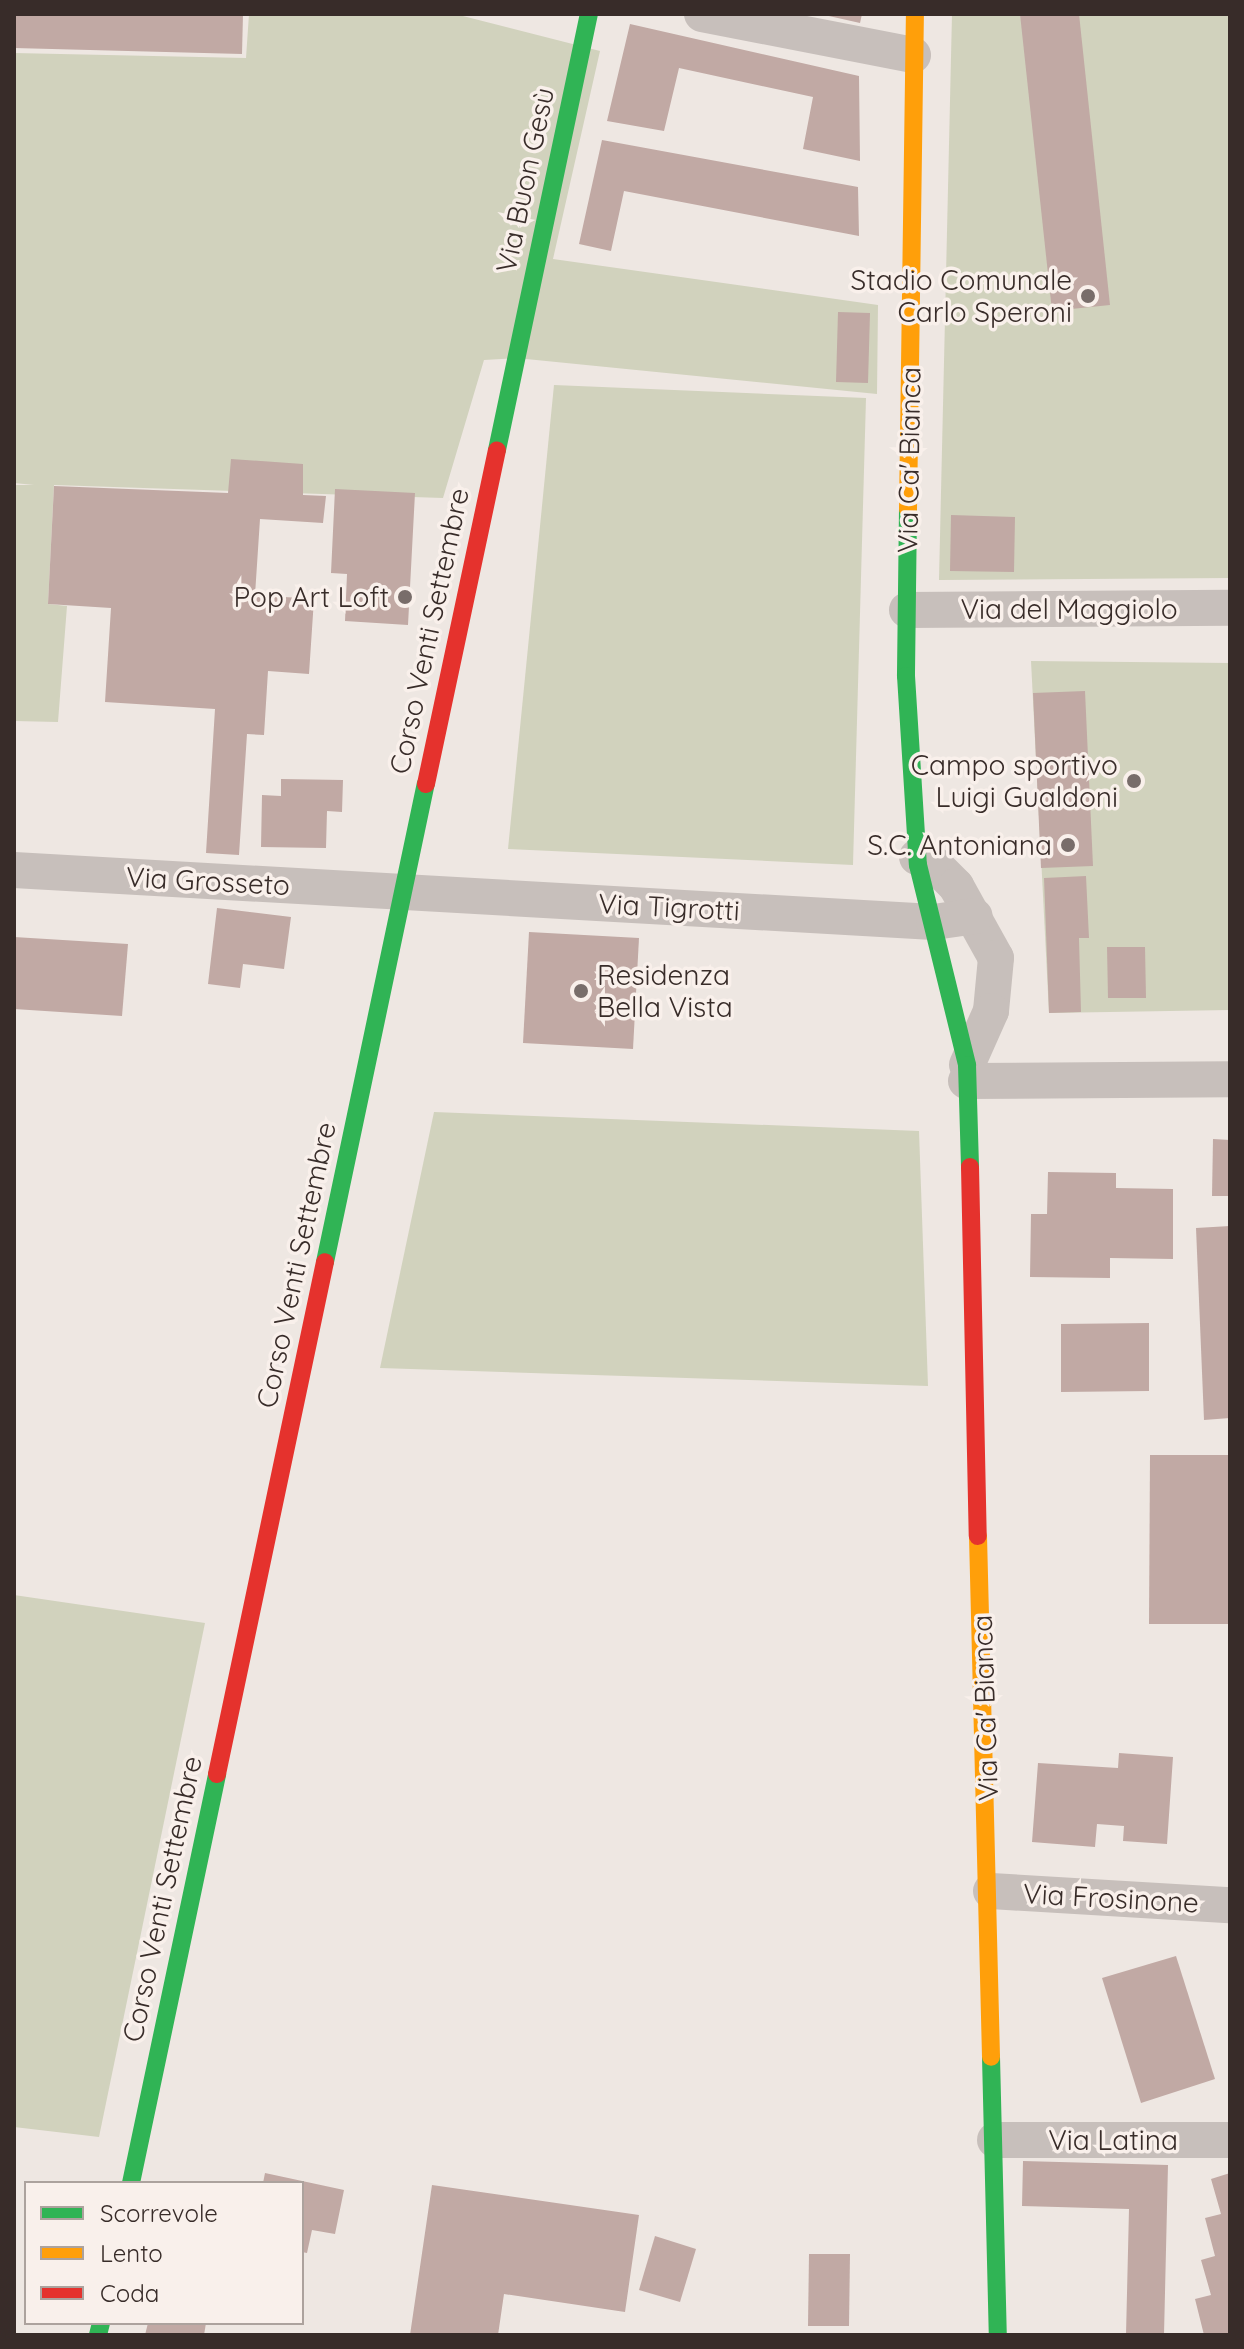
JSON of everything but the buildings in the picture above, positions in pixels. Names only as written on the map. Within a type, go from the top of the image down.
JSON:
[{"type":"street","name":"Via Buon Gesù","points":[[516,358],[589,14]]},
{"type":"street","points":[[702,14],[913,55]]},
{"type":"street","name":"Via Ca' Bianca","points":[[915,14],[907,610],[917,857],[967,1073],[991,1891],[998,2335]]},
{"type":"street","name":"Corso Venti Settembre","points":[[131,2181],[516,358]]},
{"type":"street","name":"Via del Maggiolo","points":[[907,610],[1230,608]]},
{"type":"street","name":"Via Ca' Bianca","points":[[917,857],[947,875],[993,948],[997,979],[991,1011],[967,1073]]},
{"type":"street","name":"Via Grosseto","points":[[14,870],[403,892]]},
{"type":"street","name":"Via Tigrotti","points":[[403,892],[934,922]]},
{"type":"street","points":[[934,922],[975,916]]},
{"type":"street","points":[[967,1073],[1230,1079]]},
{"type":"street","name":"Via Frosinone","points":[[991,1891],[1230,1905]]},
{"type":"street","name":"Via Latina","points":[[995,2140],[1230,2140]]},
{"type":"green space","points":[[249,14],[455,14],[600,51],[553,259],[878,305],[877,394],[516,358],[484,360],[443,498],[54,485],[48,604],[67,606],[58,722],[14,721],[14,485],[34,485],[14,483],[14,53],[246,58]]},
{"type":"green space","name":"Stadio Comunale Carlo Speroni","points":[[952,14],[1230,14],[1230,578],[939,580]]},
{"type":"green space","points":[[554,385],[866,398],[853,865],[508,849]]},
{"type":"green space","name":"Campo sportivo Luigi Gualdoni","points":[[1031,661],[1230,663],[1230,1010],[1049,1013]]},
{"type":"green space","points":[[434,1112],[919,1131],[928,1386],[380,1368]]},
{"type":"green space","points":[[14,1595],[205,1623],[99,2137],[14,2127]]},
{"type":"traffic: fast","points":[[497,450],[589,14]]},
{"type":"traffic: fast","points":[[908,509],[906,676],[918,865],[967,1065],[970,1167]]},
{"type":"traffic: fast","points":[[325,1262],[426,784]]},
{"type":"traffic: fast","points":[[131,2181],[217,1774]]},
{"type":"traffic: fast","points":[[991,2057],[998,2335]]},
{"type":"traffic: fast","points":[[98,2335],[100,2325]]},
{"type":"traffic: slow","points":[[908,509],[915,14]]},
{"type":"traffic: slow","points":[[978,1536],[991,2057]]},
{"type":"traffic: jam","points":[[426,784],[497,450]]},
{"type":"traffic: jam","points":[[970,1167],[978,1536]]},
{"type":"traffic: jam","points":[[217,1774],[325,1262]]},
{"type":"place","name":"Stadio Comunale Carlo Speroni","points":[[1088,296]]},
{"type":"place","name":"Pop Art Loft","points":[[405,597]]},
{"type":"place","name":"Campo sportivo Luigi Gualdoni","points":[[1134,781]]},
{"type":"place","name":"S.C. Antoniana","points":[[1068,845]]},
{"type":"place","name":"Residenza Bella Vista","points":[[581,991]]}]
